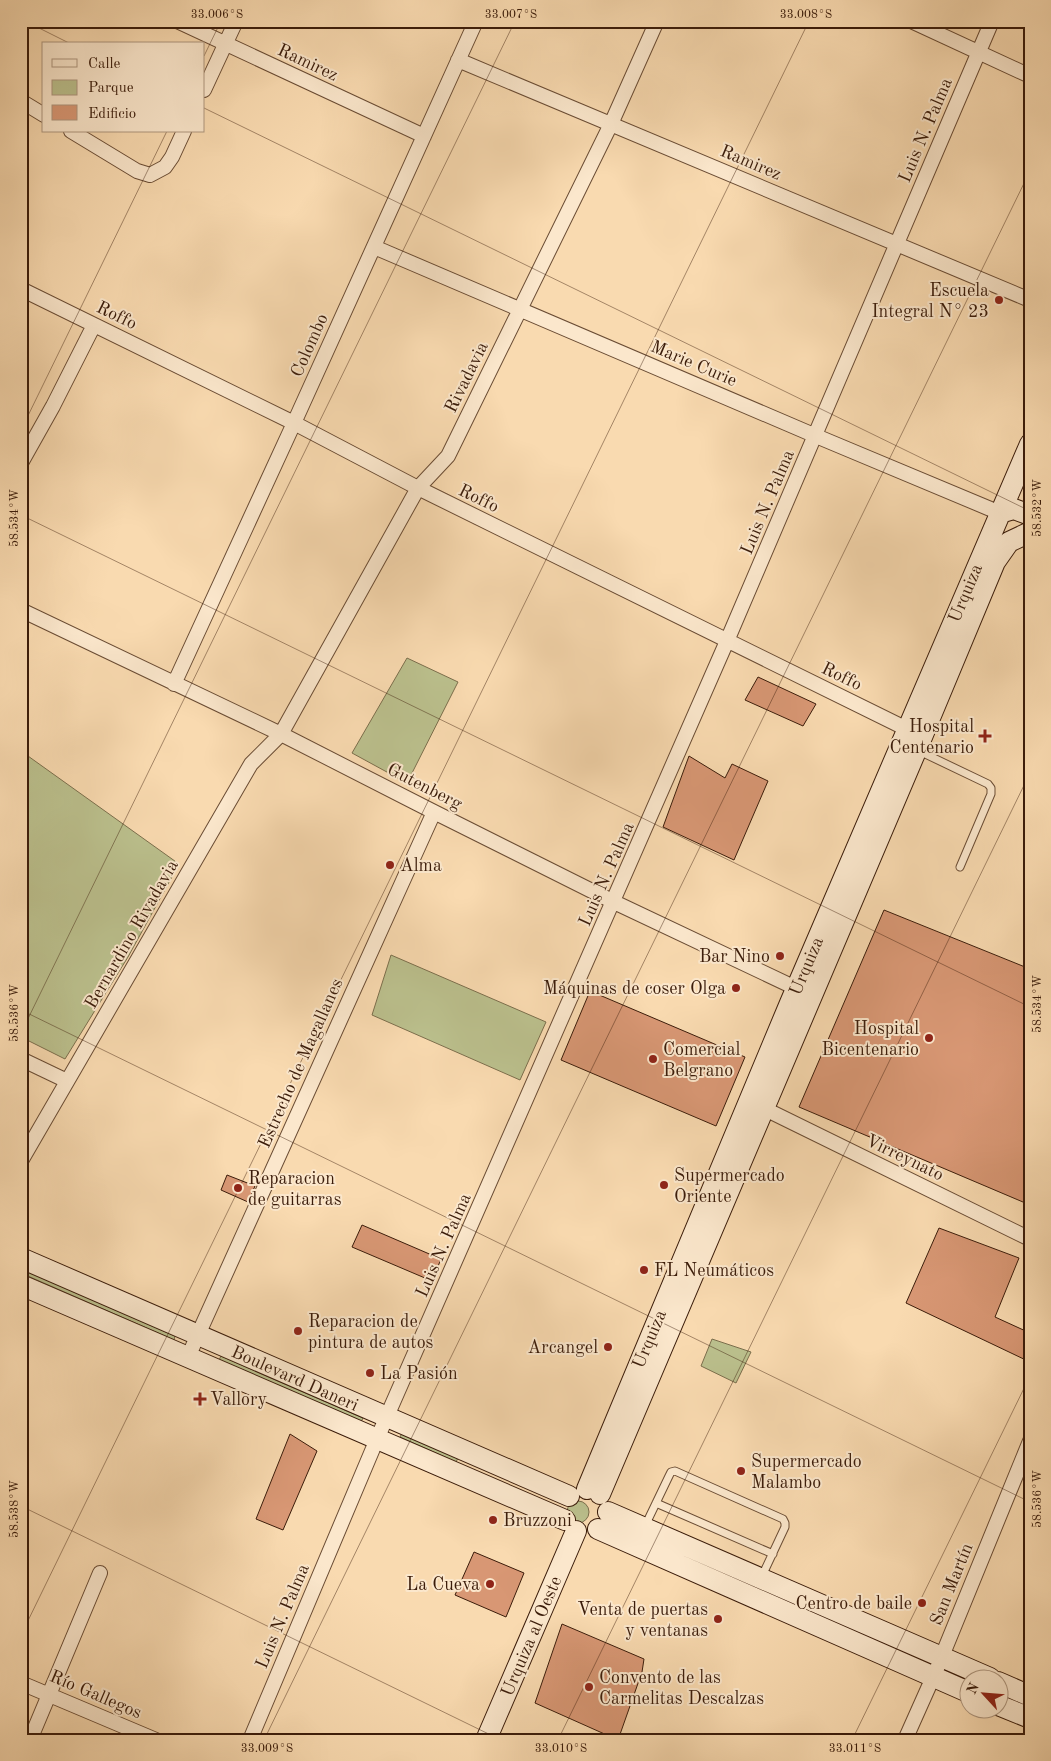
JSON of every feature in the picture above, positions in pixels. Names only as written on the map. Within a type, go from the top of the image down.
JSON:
[{"type":"main road","name":"Urquiza","points":[[592,1504],[911,739],[1000,512],[1030,444]]},
{"type":"main road","points":[[1000,512],[1014,509],[1030,515]]},
{"type":"main road","name":"Urquiza","points":[[911,739],[994,562],[1009,542],[1030,532]]},
{"type":"main road","name":"Urquiza","points":[[592,1504],[764,1109],[804,992]]},
{"type":"main road","name":"Boulevard Daneri","points":[[21,1258],[387,1418],[592,1504]]},
{"type":"main road","name":"Boulevard Daneri","points":[[21,1285],[470,1479],[570,1526]]},
{"type":"main road","points":[[470,1479],[480,1458]]},
{"type":"main road","points":[[570,1526],[587,1534],[592,1504]]},
{"type":"main road","points":[[592,1504],[967,1668]]},
{"type":"main road","points":[[592,1504],[958,1687]]},
{"type":"main road","name":"Urquiza al Oeste","points":[[486,1740],[570,1526],[563,1507],[592,1504]]},
{"type":"main road","points":[[1008,1686],[1030,1696]]},
{"type":"main road","points":[[1008,1709],[1030,1718]]},
{"type":"street","name":"Ramirez","points":[[177,21],[424,136]]},
{"type":"street","points":[[205,88],[236,21]]},
{"type":"street","name":"Colombo","points":[[174,684],[476,21]]},
{"type":"street","name":"Rivadavia","points":[[281,734],[418,488],[448,456],[611,124],[657,21]]},
{"type":"street","points":[[911,21],[1030,76]]},
{"type":"street","name":"Luis N. Palma","points":[[250,1740],[377,1439],[614,902],[816,436],[992,21]]},
{"type":"street","name":"Ramirez","points":[[458,60],[1030,300]]},
{"type":"street","points":[[21,101],[42,114]]},
{"type":"street","points":[[73,132],[129,167],[150,175],[165,167],[172,157],[184,132]]},
{"type":"street","name":"Marie Curie","points":[[374,247],[816,436],[1000,512]]},
{"type":"street","name":"Roffo","points":[[21,289],[294,423],[418,488],[727,641],[911,739]]},
{"type":"street","points":[[21,462],[53,406],[94,325]]},
{"type":"street","name":"Gutenberg","points":[[21,610],[281,734],[614,902],[804,992]]},
{"type":"street","name":"Bernardino Rivadavia","points":[[21,1161],[251,764],[281,734]]},
{"type":"street","name":"Estrecho de Magallanes","points":[[188,1357],[434,812]]},
{"type":"street","points":[[21,1059],[68,1081]]},
{"type":"street","name":"Virreynato","points":[[764,1109],[1030,1239]]},
{"type":"street","name":"San Martín","points":[[905,1740],[942,1657],[1030,1441]]},
{"type":"street","points":[[30,1740],[100,1573]]},
{"type":"street","name":"Río Gallegos","points":[[21,1683],[156,1740]]},
{"type":"lane","points":[[911,739],[988,784],[991,788],[991,794],[960,866]]},
{"type":"lane","points":[[644,1528],[671,1472],[675,1472],[783,1520],[785,1527],[761,1579]]},
{"type":"lane","points":[[656,1503],[773,1554]]},
{"type":"green space","points":[[407,658],[458,682],[407,783],[352,753]]},
{"type":"green space","points":[[21,751],[179,864],[128,957],[65,1059],[21,1037]]},
{"type":"green space","points":[[391,955],[546,1022],[520,1080],[372,1015]]},
{"type":"green space","points":[[21,1268],[175,1336],[174,1340],[21,1273]]},
{"type":"green space","points":[[712,1339],[751,1352],[736,1383],[701,1366]]},
{"type":"green space","points":[[221,1356],[363,1418],[361,1422],[219,1360]]},
{"type":"green space","points":[[402,1433],[458,1458],[456,1462],[400,1437]]},
{"type":"green space","points":[[578,1501],[586,1504],[589,1512],[586,1520],[578,1523],[570,1520],[567,1512],[570,1504]]},
{"type":"building","points":[[758,677],[816,704],[803,726],[745,700]]},
{"type":"building","points":[[689,756],[725,778],[732,764],[768,781],[734,860],[663,827]]},
{"type":"building","name":"Hospital Bicentenario","points":[[884,910],[1030,969],[1030,1205],[799,1107]]},
{"type":"building","name":"Comercial Belgrano","points":[[590,991],[745,1057],[716,1126],[561,1060]]},
{"type":"building","name":"Reparacion de guitarras","points":[[227,1175],[255,1186],[248,1202],[221,1190]]},
{"type":"building","points":[[362,1225],[441,1259],[432,1281],[352,1247]]},
{"type":"building","points":[[939,1228],[1019,1258],[995,1317],[1030,1333],[1030,1362],[906,1303]]},
{"type":"building","points":[[290,1434],[317,1451],[283,1530],[256,1519]]},
{"type":"building","name":"La Cueva","points":[[474,1552],[524,1573],[506,1617],[455,1595]]},
{"type":"building","name":"Convento de las Carmelitas Descalzas","points":[[562,1624],[644,1659],[642,1672],[618,1740],[535,1703]]},
{"type":"place","name":"Escuela Integral N° 23","points":[[999,300]]},
{"type":"place","name":"Hospital Centenario","points":[[985,736]]},
{"type":"place","name":"Alma","points":[[390,865]]},
{"type":"place","name":"Bar Nino","points":[[780,956]]},
{"type":"place","name":"Máquinas de coser Olga","points":[[736,988]]},
{"type":"place","name":"Hospital Bicentenario","points":[[929,1038]]},
{"type":"place","name":"Comercial Belgrano","points":[[653,1059]]},
{"type":"place","name":"Supermercado Oriente","points":[[664,1185]]},
{"type":"place","name":"Reparacion de guitarras","points":[[238,1188]]},
{"type":"place","name":"FL Neumáticos","points":[[644,1270]]},
{"type":"place","name":"Reparacion de pintura de autos","points":[[298,1331]]},
{"type":"place","name":"Arcangel","points":[[608,1347]]},
{"type":"place","name":"La Pasión","points":[[370,1373]]},
{"type":"place","name":"Vallory","points":[[200,1399]]},
{"type":"place","name":"Supermercado Malambo","points":[[741,1471]]},
{"type":"place","name":"Bruzzoni","points":[[493,1520]]},
{"type":"place","name":"La Cueva","points":[[490,1584]]},
{"type":"place","name":"Centro de baile","points":[[922,1603]]},
{"type":"place","name":"Venta de puertas y ventanas","points":[[718,1619]]},
{"type":"place","name":"Convento de las Carmelitas Descalzas","points":[[589,1687]]}]
